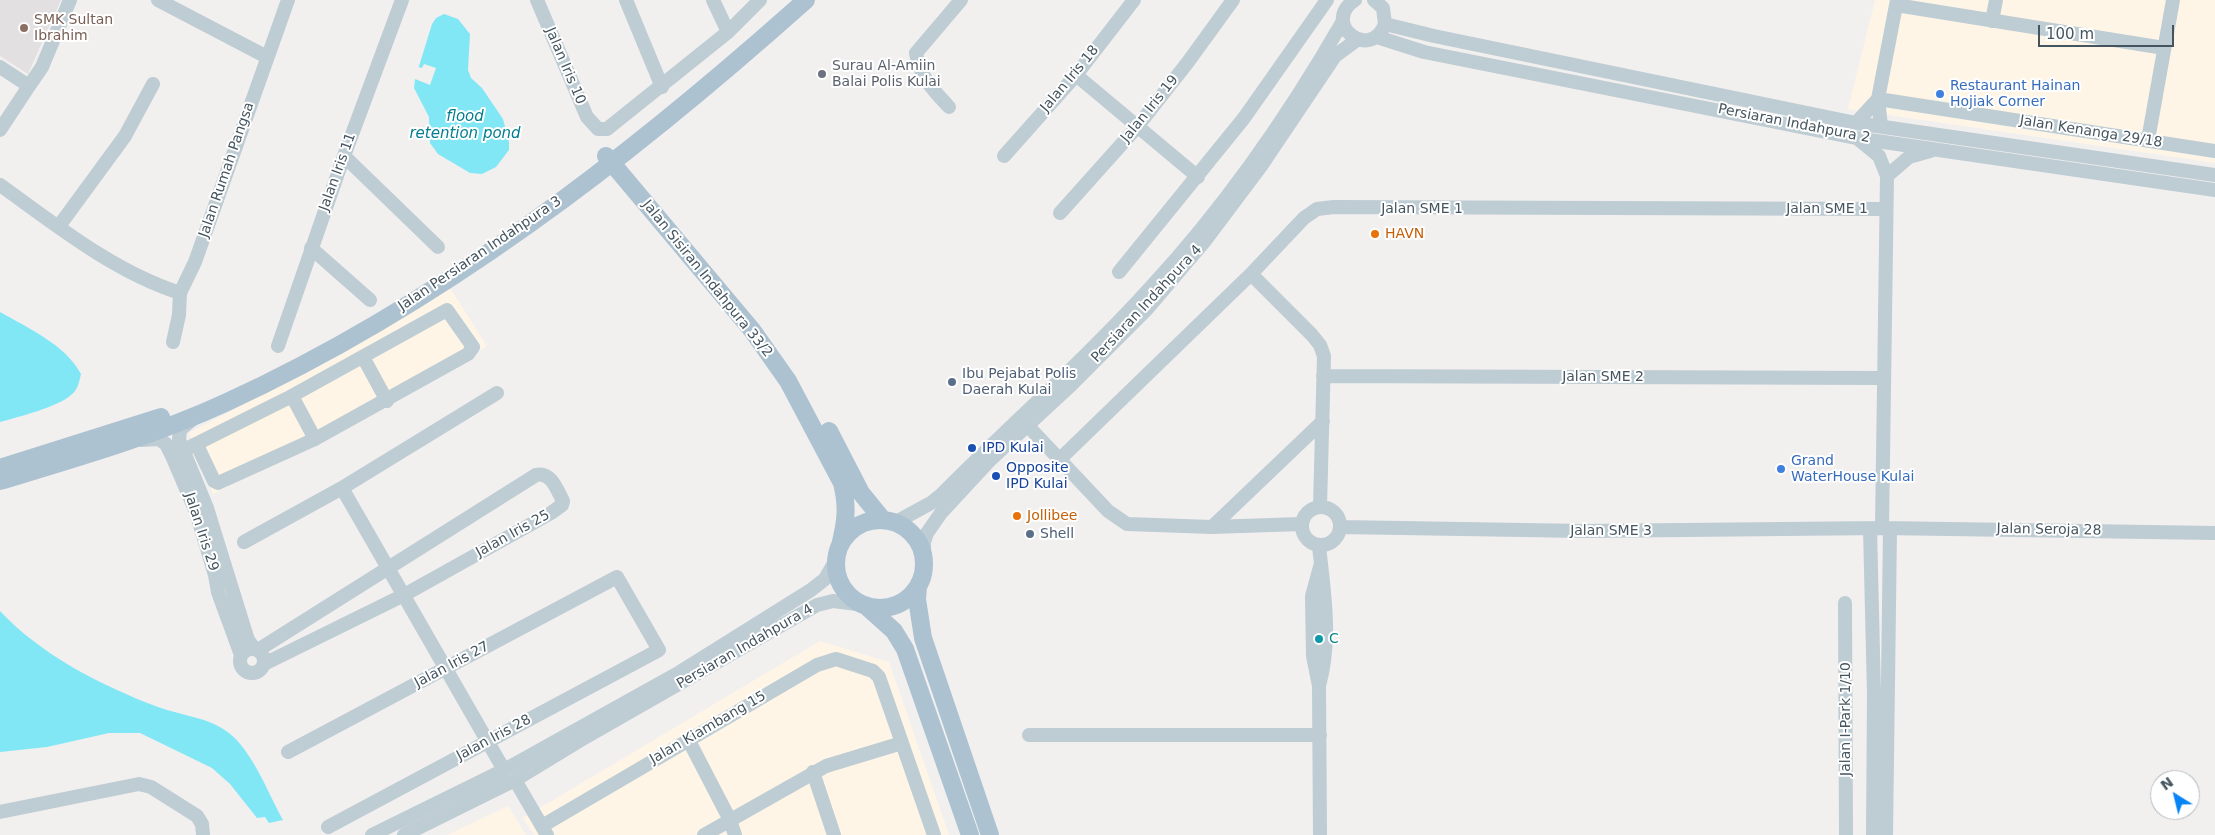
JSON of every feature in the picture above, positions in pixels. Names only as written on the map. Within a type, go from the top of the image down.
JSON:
[{"type":"main road","name":"Jalan Persiaran Indahpura 3","points":[[0,468],[168,414],[278,365],[350,326],[437,272],[613,156],[790,0]]},
{"type":"main road","name":"Jalan Persiaran Indahpura 3","points":[[0,481],[133,440],[226,403],[327,351],[417,299],[613,156],[728,68],[806,0]]},
{"type":"main road","name":"Jalan Sisiran Indahpura 33/2","points":[[613,156],[706,258],[797,374],[820,413],[861,493],[890,521]]},
{"type":"main road","name":"Jalan Sisiran Indahpura 33/2","points":[[613,156],[752,330],[788,381],[842,482],[847,501],[847,517],[838,552]]},
{"type":"main road","points":[[969,834],[905,649],[894,631],[864,605],[852,598],[842,586],[837,572],[838,552],[847,535],[858,526],[870,521],[890,521],[909,530],[918,541],[924,555],[924,566],[918,587],[917,599],[923,638],[990,835]]},
{"type":"main road","points":[[864,605],[879,608],[894,605],[908,598],[918,587]]},
{"type":"street","points":[[0,130],[42,67],[70,0]]},
{"type":"street","points":[[158,0],[267,57]]},
{"type":"street","name":"Jalan Rumah Pangsa","points":[[172,342],[179,315],[180,293],[195,262],[288,0]]},
{"type":"street","name":"Jalan Iris 11","points":[[278,346],[344,156],[402,0]]},
{"type":"street","name":"Jalan Iris 10","points":[[537,0],[587,116],[598,129],[607,129],[662,87]]},
{"type":"street","points":[[626,0],[662,87],[728,32],[760,0]]},
{"type":"street","points":[[713,0],[728,32]]},
{"type":"street","points":[[949,107],[926,81],[918,68],[916,53],[961,0]]},
{"type":"street","name":"Jalan Iris 18","points":[[1004,156],[1076,75],[1134,0]]},
{"type":"street","name":"Jalan Iris 19","points":[[1060,213],[1137,126],[1188,62],[1233,0]]},
{"type":"street","points":[[1119,272],[1198,176],[1285,62],[1327,0]]},
{"type":"street","name":"Persiaran Indahpura 4","points":[[890,521],[931,503],[941,495],[1152,287],[1214,213],[1252,162],[1304,86],[1343,21],[1346,8],[1355,0]]},
{"type":"street","points":[[1992,20],[1996,0]]},
{"type":"street","points":[[2148,140],[2173,0]]},
{"type":"street","points":[[1343,21],[1348,32],[1358,39],[1364,40],[1377,36],[1385,24],[1380,3]]},
{"type":"street","points":[[1881,126],[1878,99],[1897,3],[2164,48]]},
{"type":"street","name":"Persiaran Indahpura 2","points":[[1385,24],[1434,36],[1856,123],[2215,174]]},
{"type":"street","name":"Persiaran Indahpura 2","points":[[1377,36],[1424,52],[1856,138],[2215,190]]},
{"type":"street","name":"Persiaran Indahpura 4","points":[[924,555],[924,542],[937,518],[991,459],[1028,426],[1147,309],[1204,242],[1261,166],[1335,56],[1358,39]]},
{"type":"street","points":[[0,67],[29,86]]},
{"type":"street","points":[[1076,75],[1198,176]]},
{"type":"street","points":[[59,226],[125,136],[153,84]]},
{"type":"street","points":[[1856,123],[1878,99]]},
{"type":"street","name":"Jalan Kenanga 29/18","points":[[1878,99],[2215,151]]},
{"type":"street","points":[[1856,138],[1879,156],[1887,176],[1881,529],[1874,694],[1873,835]]},
{"type":"street","points":[[1887,176],[1909,157],[1937,149]]},
{"type":"street","points":[[344,156],[438,247]]},
{"type":"street","points":[[0,185],[133,274],[160,287],[180,293]]},
{"type":"street","name":"Jalan SME 1","points":[[1060,459],[1251,274],[1304,218],[1317,209],[1334,207],[1886,209]]},
{"type":"street","points":[[312,248],[370,300]]},
{"type":"street","points":[[1251,274],[1320,345],[1324,356],[1320,506]]},
{"type":"street","points":[[178,453],[292,396],[447,310],[473,347],[468,354],[315,439],[218,483],[214,481],[197,445]]},
{"type":"street","points":[[362,357],[387,400]]},
{"type":"street","name":"Jalan SME 2","points":[[1323,376],[1883,378]]},
{"type":"street","points":[[244,542],[342,488],[496,393]]},
{"type":"street","points":[[292,396],[315,439]]},
{"type":"street","name":"Jalan Iris 29","points":[[197,415],[180,430],[178,435],[178,453],[215,575],[218,592],[241,655]]},
{"type":"street","points":[[1212,527],[1323,421]]},
{"type":"street","points":[[1028,426],[1108,511],[1127,524],[1212,527],[1301,524]]},
{"type":"street","name":"Jalan Iris 29","points":[[133,440],[159,439],[178,453],[207,508],[248,640],[256,649]]},
{"type":"street","name":"Jalan Iris 25","points":[[256,649],[536,476],[547,475],[563,501],[562,505],[552,513],[404,595],[264,664]]},
{"type":"street","points":[[342,488],[504,770]]},
{"type":"street","points":[[1320,506],[1334,512],[1339,519],[1340,527],[1334,541],[1319,546],[1306,539],[1301,524],[1304,516],[1311,509],[1320,506]]},
{"type":"street","name":"Jalan SME 3","points":[[1340,527],[1584,531],[1881,529]]},
{"type":"street","points":[[1881,529],[1886,835]]},
{"type":"street","name":"Jalan Seroja 28","points":[[1881,529],[2215,533]]},
{"type":"street","points":[[1319,546],[1321,563],[1312,596],[1313,656],[1319,686],[1320,835]]},
{"type":"street","name":"Persiaran Indahpura 4","points":[[372,835],[504,770],[680,672],[811,590],[825,579],[838,552]]},
{"type":"street","name":"Jalan Iris 27","points":[[288,752],[616,577],[659,650]]},
{"type":"street","name":"Persiaran Indahpura 4","points":[[404,835],[515,780],[579,741],[817,605],[833,601],[864,605]]},
{"type":"street","name":"Jalan I-Park 1/10","points":[[1845,603],[1846,835]]},
{"type":"street","points":[[294,627],[302,644]]},
{"type":"street","points":[[249,649],[256,649],[263,654],[264,664],[259,671],[248,672],[240,663],[241,655],[249,649]]},
{"type":"street","name":"Jalan Iris 28","points":[[328,827],[659,650]]},
{"type":"street","name":"Jalan Kiambang 15","points":[[545,830],[688,740],[826,660],[836,659],[873,671],[879,677],[902,743]]},
{"type":"street","points":[[1029,734],[1320,736]]},
{"type":"street","points":[[688,740],[730,820],[735,835]]},
{"type":"street","points":[[704,835],[813,772],[826,766],[902,743],[934,835]]},
{"type":"street","points":[[813,772],[834,835]]},
{"type":"street","points":[[515,780],[545,830]]},
{"type":"street","points":[[0,812],[139,784],[151,787],[197,816],[202,824],[203,835]]},
{"type":"shaded area","name":"SMK Sultan Ibrahim","points":[[0,0],[61,0],[28,74],[0,56]]},
{"type":"shaded area","points":[[1875,0],[2215,0],[2215,163],[1848,109]]},
{"type":"shaded area","points":[[450,288],[487,346],[403,397],[325,439],[213,494],[189,433],[336,356]]},
{"type":"shaded area","points":[[820,641],[889,662],[949,835],[534,835],[523,818]]},
{"type":"shaded area","points":[[508,806],[526,835],[447,835]]},
{"type":"water","name":"flood retention pond","points":[[444,14],[458,19],[470,34],[468,70],[471,78],[482,88],[503,119],[509,142],[509,150],[496,167],[482,174],[470,173],[438,154],[430,143],[429,117],[414,88],[432,24],[436,18]]},
{"type":"water","points":[[0,312],[56,346],[66,354],[81,374],[75,391],[57,404],[0,422]]},
{"type":"water","points":[[0,611],[34,642],[73,668],[137,699],[213,723],[229,733],[238,741],[253,762],[283,820],[269,823],[265,817],[257,818],[230,784],[212,768],[140,733],[109,733],[47,747],[0,752]]},
{"type":"pier","points":[[424,64],[436,68],[430,85],[415,79],[414,70],[417,71],[418,67],[422,68]]},
{"type":"place","name":"SMK Sultan Ibrahim","points":[[24,28]]},
{"type":"place","name":"Surau Al-Amiin Balai Polis Kulai","points":[[822,74]]},
{"type":"place","name":"Restaurant Hainan Hojiak Corner","points":[[1940,94]]},
{"type":"place","name":"HAVN","points":[[1375,234]]},
{"type":"place","name":"Ibu Pejabat Polis Daerah Kulai","points":[[952,382]]},
{"type":"place","name":"IPD Kulai","points":[[972,448]]},
{"type":"place","name":"Grand WaterHouse Kulai","points":[[1781,469]]},
{"type":"place","name":"Opposite IPD Kulai","points":[[996,476]]},
{"type":"place","name":"Jollibee","points":[[1017,516]]},
{"type":"place","name":"Shell","points":[[1030,534]]},
{"type":"place","name":"C","points":[[1319,639]]}]
